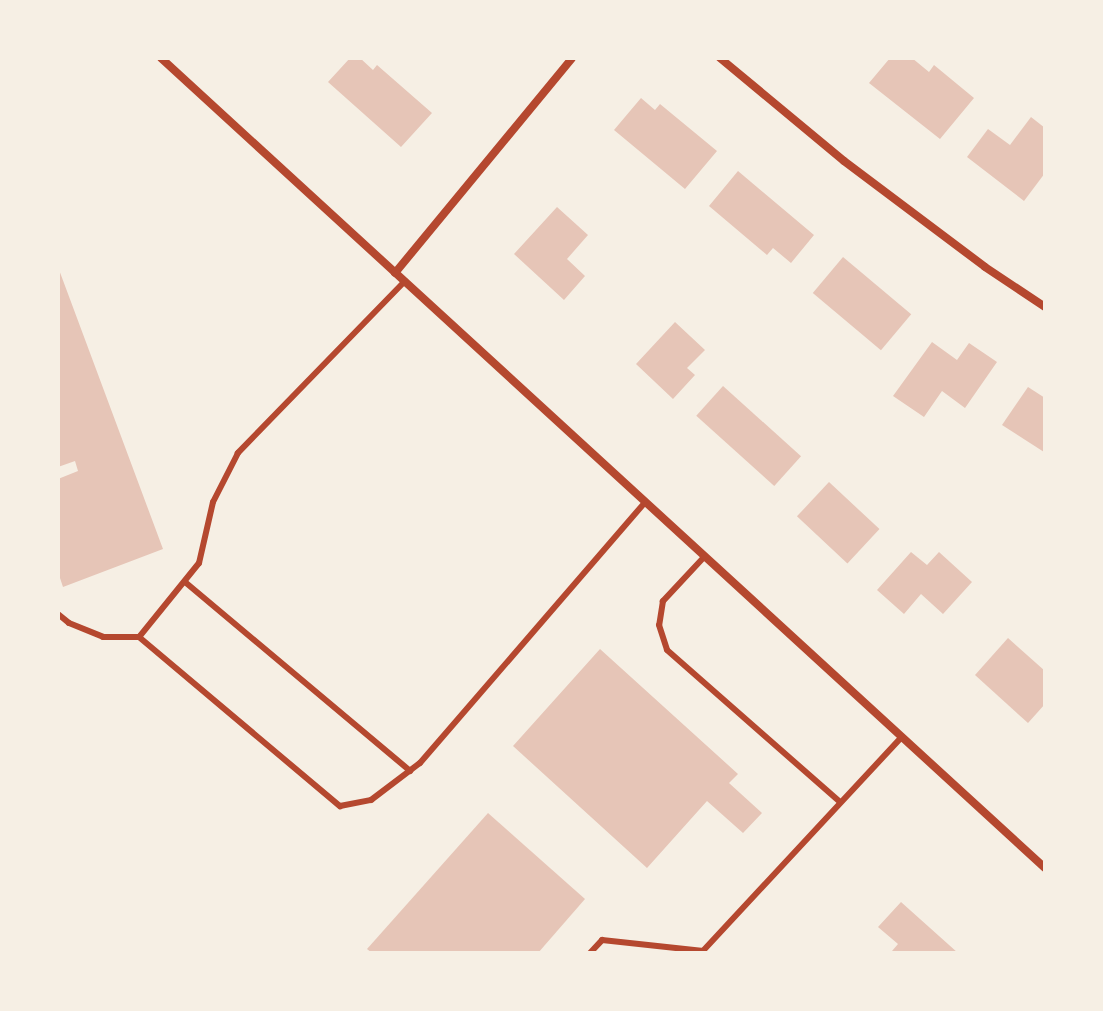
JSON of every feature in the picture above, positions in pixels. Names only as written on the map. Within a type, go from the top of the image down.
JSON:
[{"type":"street","points":[[161,58],[1045,868]]},
{"type":"street","points":[[395,273],[572,58]]},
{"type":"street","points":[[720,58],[844,161],[985,267],[1045,307]]},
{"type":"lane","points":[[139,637],[199,563],[213,502],[238,453],[405,281]]},
{"type":"lane","points":[[58,614],[69,623],[103,637],[139,637],[340,806],[371,800],[410,771],[645,502]]},
{"type":"lane","points":[[705,556],[663,601],[659,625],[667,650],[840,802]]},
{"type":"lane","points":[[185,582],[410,771]]},
{"type":"lane","points":[[590,953],[602,940],[702,952],[902,737]]},
{"type":"building","points":[[350,58],[360,58],[373,70],[377,65],[432,113],[401,147],[328,82]]},
{"type":"building","points":[[890,58],[912,58],[929,72],[934,65],[974,98],[940,139],[869,83]]},
{"type":"building","points":[[641,98],[655,110],[660,104],[717,151],[685,189],[614,130]]},
{"type":"building","points":[[1031,117],[1045,128],[1045,173],[1024,201],[967,157],[988,129],[1010,145]]},
{"type":"building","points":[[738,171],[814,235],[791,263],[773,248],[767,255],[709,206]]},
{"type":"building","points":[[557,207],[588,235],[567,259],[585,276],[564,300],[514,254]]},
{"type":"building","points":[[843,257],[911,314],[881,350],[813,293]]},
{"type":"building","points":[[58,267],[163,549],[63,587],[58,572],[58,479],[78,471],[75,461],[58,467]]},
{"type":"building","points":[[675,322],[705,350],[687,368],[695,375],[673,399],[636,364]]},
{"type":"building","points":[[932,342],[957,360],[969,343],[997,362],[965,408],[942,391],[924,417],[893,396]]},
{"type":"building","points":[[723,386],[801,456],[774,486],[696,416]]},
{"type":"building","points":[[1028,387],[1045,398],[1044,452],[1002,425]]},
{"type":"building","points":[[829,482],[879,529],[847,563],[797,516]]},
{"type":"building","points":[[911,552],[927,565],[939,552],[972,582],[943,614],[921,594],[904,614],[877,590]]},
{"type":"building","points":[[1008,638],[1045,671],[1045,704],[1028,723],[975,675]]},
{"type":"building","points":[[600,649],[738,774],[729,783],[762,813],[743,833],[707,801],[647,868],[513,746]]},
{"type":"building","points":[[488,813],[585,899],[538,953],[372,953],[367,949]]},
{"type":"building","points":[[901,902],[958,953],[892,951],[898,944],[878,927]]}]
